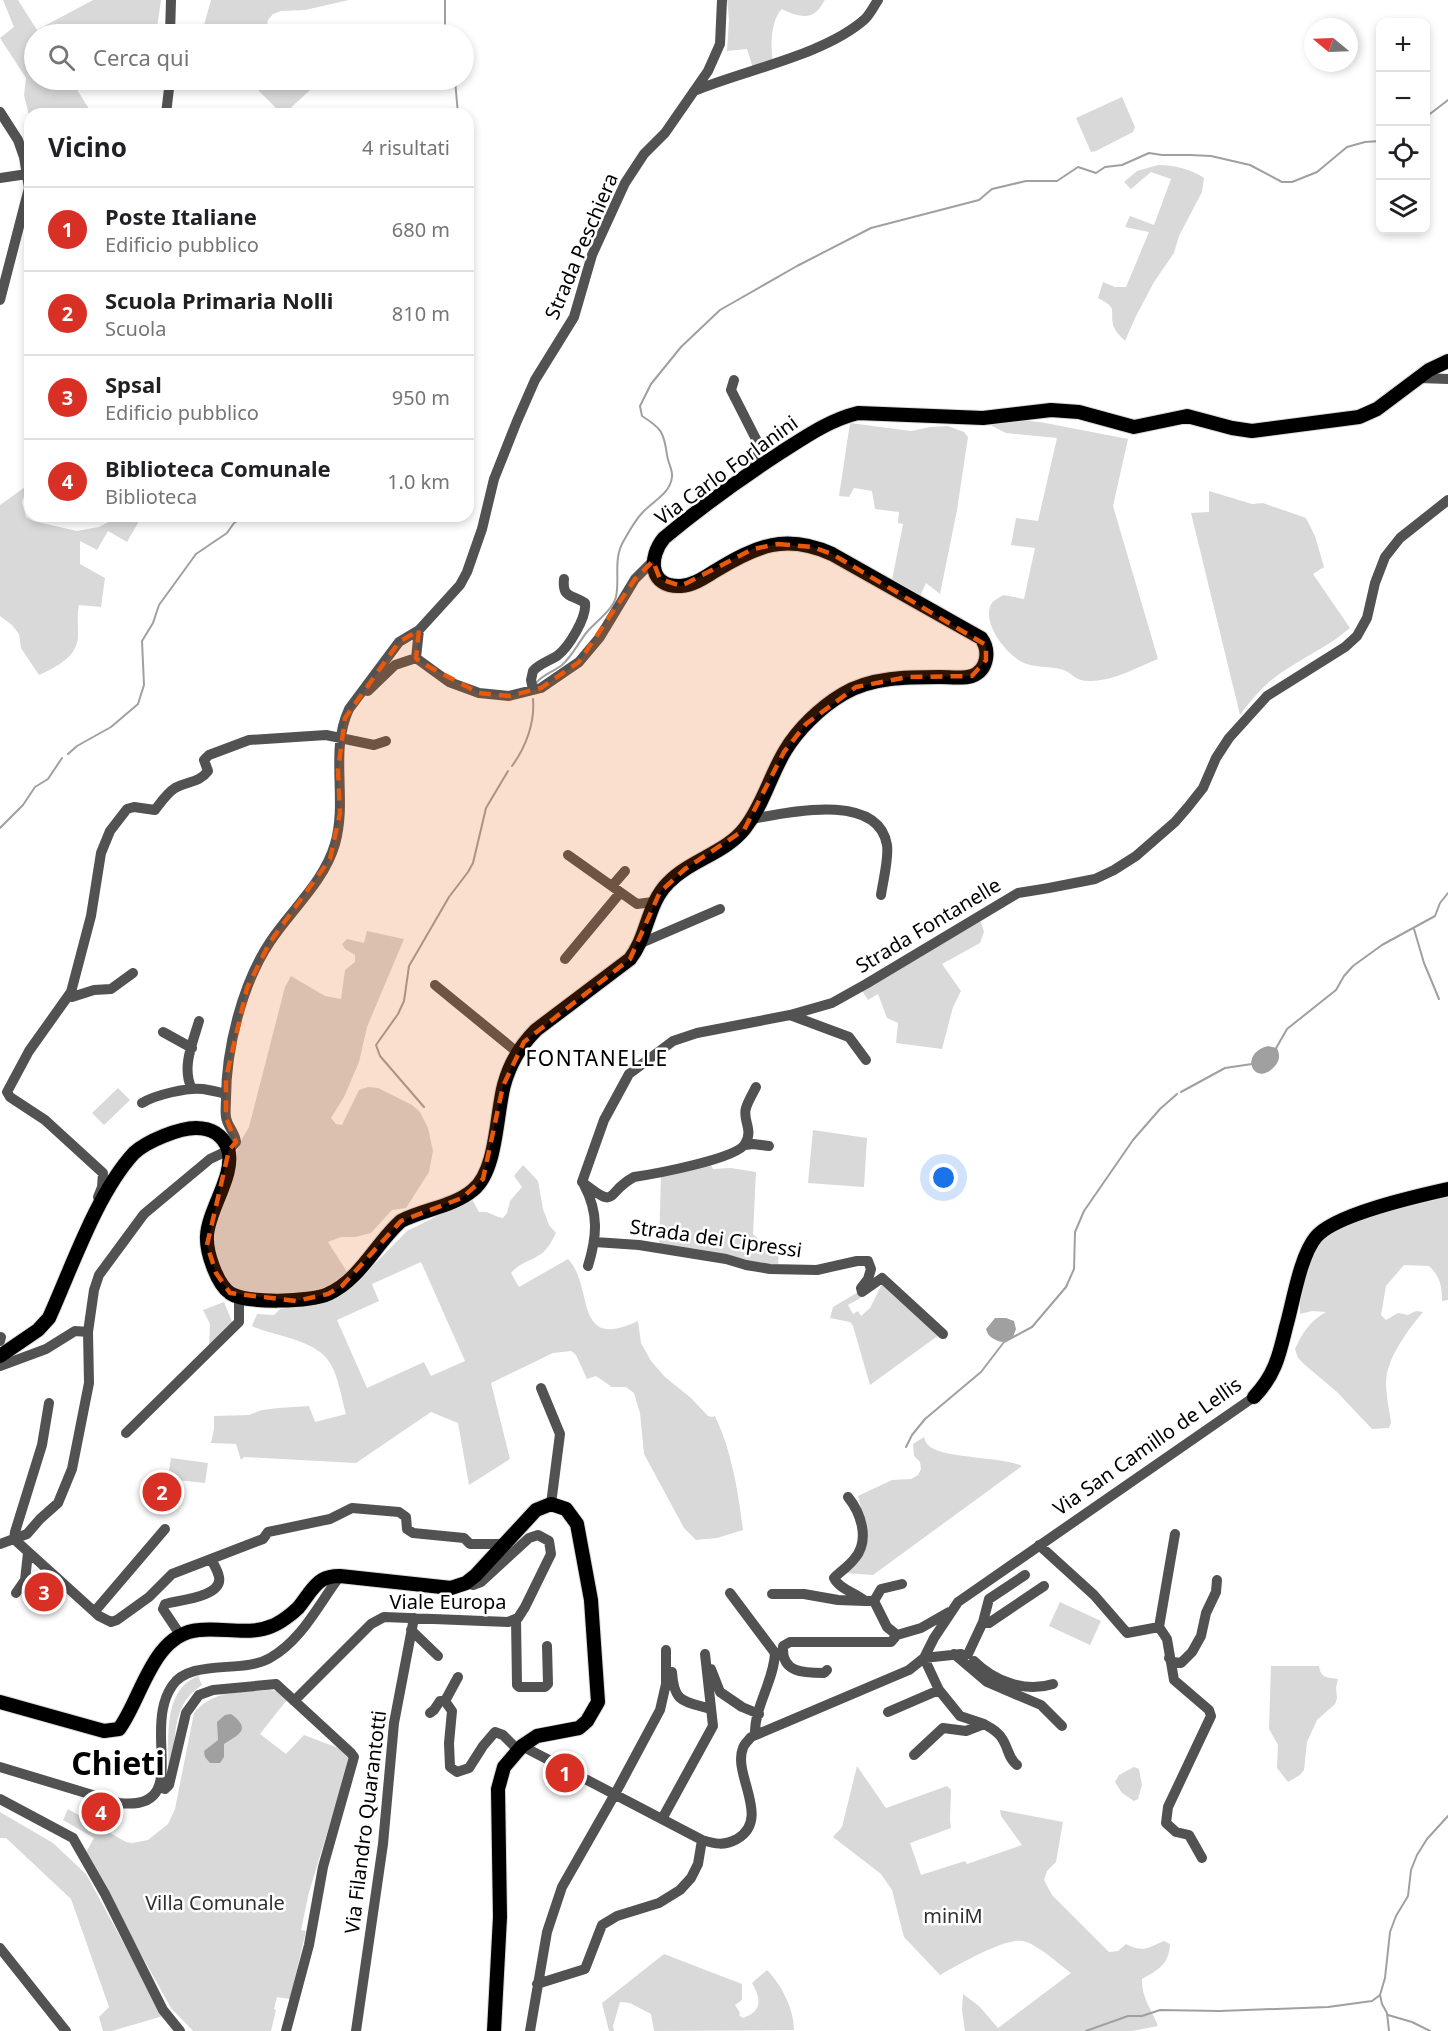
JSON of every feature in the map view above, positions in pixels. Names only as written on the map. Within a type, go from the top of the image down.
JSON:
[{"type":"main road","name":"Via Carlo Forlanini","points":[[653,561],[658,546],[664,538],[753,470],[824,425],[841,417],[858,413],[983,418],[1051,410],[1079,412],[1134,427],[1187,416],[1232,428],[1252,430],[1359,417],[1377,409],[1429,370],[1448,361]]},
{"type":"main road","points":[[0,1356],[38,1330],[50,1318],[93,1220],[116,1176],[136,1152],[153,1140],[195,1128],[219,1134],[229,1150],[227,1172],[207,1230],[207,1245],[221,1281],[230,1293],[238,1297],[296,1301],[328,1294],[355,1274],[401,1221],[462,1198],[475,1189],[489,1168],[503,1086],[517,1052],[536,1030],[630,959],[639,944],[653,902],[668,883],[685,869],[736,838],[752,819],[784,752],[806,724],[843,694],[856,687],[908,678],[972,676],[986,660],[986,645],[981,638],[832,554],[812,546],[778,544],[753,549],[699,580],[681,586],[660,579],[654,570],[653,561]]},
{"type":"main road","name":"Via San Camillo de Lellis","points":[[1254,1397],[1268,1382],[1278,1361],[1306,1254],[1316,1237],[1329,1225],[1349,1216],[1448,1189]]},
{"type":"main road","points":[[0,1702],[104,1731],[119,1729],[129,1716],[153,1664],[167,1646],[181,1636],[198,1630],[252,1631],[273,1626],[298,1608],[320,1581],[340,1576],[451,1588],[466,1583],[536,1510],[551,1504],[566,1509],[577,1524],[591,1600],[598,1702],[591,1716],[579,1728],[537,1736],[520,1748],[504,1767],[498,1789],[500,1917],[494,2031]]},
{"type":"street","points":[[170,24],[171,0]]},
{"type":"street","name":"Strada Peschiera","points":[[349,709],[399,642],[418,630],[460,585],[467,572],[482,529],[494,479],[517,421],[536,380],[574,317],[592,255],[625,183],[644,154],[665,133],[708,72],[720,44],[722,0]]},
{"type":"street","points":[[694,92],[822,45],[854,28],[867,17],[877,3]]},
{"type":"street","points":[[167,108],[169,90]]},
{"type":"street","points":[[0,112],[18,140],[24,157]]},
{"type":"street","points":[[0,178],[24,174]]},
{"type":"street","points":[[0,300],[24,207]]},
{"type":"street","points":[[1419,378],[1448,379]]},
{"type":"street","points":[[734,380],[731,390],[760,447],[753,470]]},
{"type":"street","name":"Strada Fontanelle","points":[[582,1182],[604,1120],[629,1074],[673,1041],[697,1032],[790,1016],[832,1002],[1018,893],[1095,879],[1136,856],[1175,822],[1188,807],[1203,788],[1216,758],[1229,738],[1267,696],[1345,647],[1357,636],[1367,618],[1375,583],[1385,556],[1400,538],[1448,500]]},
{"type":"street","points":[[416,658],[449,682],[479,693],[509,696],[541,687],[579,662],[600,637],[635,579],[653,561]]},
{"type":"street","points":[[533,690],[531,680],[533,671],[556,657],[568,645],[586,611],[585,603],[566,594],[563,589],[564,579]]},
{"type":"street","points":[[416,658],[418,630]]},
{"type":"street","points":[[0,1544],[27,1534],[58,1503],[72,1468],[89,1383],[88,1332],[93,1290],[99,1275],[144,1214],[210,1160],[229,1150],[236,1142],[235,1133],[226,1118],[226,1078],[237,1026],[255,968],[270,942],[317,881],[330,859],[340,813],[338,770],[340,738],[349,709],[395,665],[416,658]]},
{"type":"street","points":[[93,1220],[91,1212],[102,1187],[103,1173],[45,1120],[10,1097],[8,1092],[29,1051],[69,996],[91,916],[101,853],[110,831],[127,809],[134,807],[155,810],[171,790],[202,778],[208,771],[204,760],[221,749],[249,740],[326,735],[374,745],[386,741]]},
{"type":"street","points":[[752,819],[814,808],[849,810],[869,819],[881,829],[887,845],[881,895]]},
{"type":"street","points":[[568,855],[637,904],[653,902]]},
{"type":"street","points":[[565,959],[616,889],[625,871]]},
{"type":"street","points":[[639,944],[720,909]]},
{"type":"street","points":[[69,996],[94,990],[111,989],[133,974]]},
{"type":"street","points":[[435,985],[517,1052]]},
{"type":"street","name":"Strada Fontanelle","points":[[790,1016],[849,1037],[866,1060]]},
{"type":"street","points":[[192,1089],[188,1081],[187,1068],[199,1021]]},
{"type":"street","points":[[163,1032],[192,1048]]},
{"type":"street","points":[[582,1182],[600,1197],[605,1198],[616,1194],[625,1181],[633,1177],[708,1161],[739,1151],[745,1145],[749,1131],[745,1110],[756,1087]]},
{"type":"street","points":[[142,1102],[149,1098],[192,1089],[226,1094]]},
{"type":"street","points":[[745,1145],[769,1146]]},
{"type":"street","points":[[582,1182],[590,1196],[593,1208],[596,1242],[588,1266]]},
{"type":"street","name":"Strada dei Cipressi","points":[[596,1242],[639,1245],[778,1269],[817,1270],[857,1261],[868,1261],[872,1269],[861,1288],[862,1292],[882,1278],[942,1334]]},
{"type":"street","points":[[126,1433],[164,1391],[239,1322],[238,1297]]},
{"type":"street","points":[[0,1366],[46,1349],[75,1331],[88,1332]]},
{"type":"street","points":[[541,1388],[561,1434],[551,1504]]},
{"type":"street","name":"Via San Camillo de Lellis","points":[[755,1735],[909,1670],[926,1653],[958,1602],[1254,1397]]},
{"type":"street","points":[[14,1539],[42,1444],[49,1403]]},
{"type":"street","points":[[848,1497],[861,1521],[862,1547],[856,1558],[834,1578],[837,1584],[870,1601],[887,1627],[897,1635]]},
{"type":"street","points":[[14,1539],[104,1619],[111,1622],[149,1597],[172,1574],[263,1539],[268,1532],[330,1519],[352,1508],[399,1512],[406,1517],[407,1529],[413,1533],[464,1538],[470,1544],[503,1544]]},
{"type":"street","points":[[95,1611],[165,1529]]},
{"type":"street","points":[[1175,1534],[1159,1627],[1167,1639],[1174,1680],[1209,1710],[1211,1716],[1168,1806],[1166,1823],[1176,1832],[1189,1835],[1196,1843],[1202,1858]]},
{"type":"street","name":"Viale Europa","points":[[294,1701],[371,1624],[384,1617],[508,1622],[516,1619],[525,1607],[551,1554],[549,1541],[538,1535],[529,1538],[481,1582],[473,1585],[466,1583]]},
{"type":"street","points":[[1039,1545],[1094,1595],[1127,1633],[1159,1627]]},
{"type":"street","points":[[16,1593],[25,1580],[28,1553]]},
{"type":"street","points":[[181,1636],[164,1609],[165,1605],[212,1592],[218,1586],[220,1578],[211,1559]]},
{"type":"street","points":[[1025,1575],[989,1599],[968,1654],[975,1663],[1005,1682],[1024,1687],[1042,1687],[1053,1684]]},
{"type":"street","points":[[0,1767],[119,1803],[146,1802],[155,1795],[159,1787],[163,1767],[160,1732],[163,1708],[165,1698],[175,1681],[189,1672],[267,1660],[285,1649],[308,1623],[340,1576]]},
{"type":"street","points":[[1169,1658],[1173,1662],[1181,1663],[1192,1652],[1201,1636],[1206,1613],[1216,1592],[1217,1580]]},
{"type":"street","points":[[772,1594],[804,1594],[838,1600],[870,1601],[881,1589],[902,1584]]},
{"type":"street","points":[[982,1622],[990,1623],[1044,1586]]},
{"type":"street","points":[[445,1701],[452,1711],[449,1743],[450,1767],[453,1770],[464,1771],[469,1768],[495,1732],[520,1748],[615,1794],[702,1840],[716,1845],[727,1844],[742,1836],[750,1824],[751,1806],[741,1761],[743,1748],[755,1735],[775,1663],[775,1653],[730,1593]]},
{"type":"street","name":"Via San Camillo de Lellis","points":[[827,1670],[824,1673],[797,1671],[787,1665],[783,1656],[783,1646],[790,1642],[891,1642],[897,1635],[916,1629],[952,1610]]},
{"type":"street","name":"Via Filandro Quarantotti","points":[[356,2031],[381,1863],[394,1723],[414,1618]]},
{"type":"street","points":[[516,1619],[517,1685],[519,1688],[546,1687],[548,1684],[547,1646]]},
{"type":"street","points":[[916,1629],[936,1635]]},
{"type":"street","points":[[916,1629],[923,1635],[926,1653],[939,1690],[960,1716],[994,1730],[1003,1740],[1011,1760],[1017,1765]]},
{"type":"street","points":[[411,1630],[438,1656]]},
{"type":"street","points":[[530,2031],[547,1932],[561,1887],[660,1710],[666,1684],[666,1650],[671,1650],[674,1690],[686,1701],[711,1709]]},
{"type":"street","name":"Via San Camillo de Lellis","points":[[926,1653],[968,1654]]},
{"type":"street","points":[[954,1654],[987,1682],[1041,1706],[1062,1726]]},
{"type":"street","points":[[662,1819],[713,1726],[705,1656],[720,1692],[742,1707],[759,1714]]},
{"type":"street","points":[[445,1701],[458,1677]]},
{"type":"street","points":[[159,1787],[165,1789],[170,1785],[186,1713],[199,1695],[206,1691],[272,1683],[280,1686],[354,1757],[322,1867],[309,1945],[286,2031]]},
{"type":"street","points":[[888,1712],[939,1690]]},
{"type":"street","points":[[430,1713],[440,1701],[445,1701]]},
{"type":"street","points":[[914,1755],[943,1728],[966,1731],[984,1724]]},
{"type":"street","points":[[0,1799],[73,1838],[105,1894],[163,2010],[180,2031]]},
{"type":"street","points":[[537,1984],[585,1969],[602,1925],[617,1916],[659,1902],[680,1890],[691,1878],[698,1864],[702,1840]]},
{"type":"street","points":[[0,1948],[66,2031]]},
{"type":"highlighted area","points":[[778,544],[812,547],[832,554],[986,645],[986,660],[972,676],[908,677],[856,687],[806,724],[784,752],[744,830],[685,869],[660,892],[630,959],[524,1042],[503,1086],[483,1179],[462,1198],[401,1221],[342,1286],[328,1294],[296,1301],[230,1293],[216,1273],[207,1245],[229,1150],[236,1142],[226,1118],[226,1078],[247,988],[270,942],[330,859],[340,813],[338,770],[345,718],[399,642],[419,630],[416,658],[479,693],[509,696],[541,688],[579,662],[635,579],[653,561],[660,579],[681,586],[753,549]]},
{"type":"green space","points":[[3,0],[18,0],[33,24],[24,24],[24,75],[0,38],[14,27]]},
{"type":"green space","points":[[93,0],[161,0],[158,24],[48,24]]},
{"type":"green space","points":[[211,0],[349,0],[305,10],[281,11],[273,14],[267,24],[204,24]]},
{"type":"green space","points":[[727,0],[825,0],[817,11],[808,16],[782,9],[776,19],[772,34],[773,62],[753,68],[747,49],[727,51],[729,19]]},
{"type":"green space","points":[[25,90],[77,90],[88,108],[27,108]]},
{"type":"green space","points":[[310,90],[291,108],[276,108],[259,91]]},
{"type":"green space","points":[[1122,97],[1135,127],[1133,132],[1091,152],[1076,118]]},
{"type":"green space","points":[[1158,165],[1182,168],[1204,178],[1202,192],[1179,236],[1174,253],[1154,282],[1125,341],[1114,327],[1111,307],[1098,298],[1103,282],[1115,287],[1126,287],[1149,232],[1125,227],[1130,216],[1154,225],[1171,179],[1151,172],[1131,189],[1124,182],[1137,171]]},
{"type":"green space","points":[[1016,420],[1040,422],[1128,439],[1113,506],[1158,659],[1110,678],[1086,681],[1060,669],[1035,666],[1020,661],[1002,645],[997,637],[990,622],[991,605],[1003,595],[1024,599],[1035,548],[1011,545],[1016,518],[1038,521],[1057,438],[1006,433],[990,425]]},
{"type":"green space","points":[[850,423],[911,431],[948,426],[964,432],[968,437],[957,510],[940,594],[926,583],[918,601],[891,585],[903,524],[898,523],[899,512],[875,509],[872,491],[854,488],[849,497],[839,496]]},
{"type":"green space","points":[[24,488],[22,502],[24,522],[37,522],[77,531],[99,527],[109,522],[139,522],[127,542],[108,531],[97,550],[80,541],[80,564],[105,578],[101,607],[79,605],[78,635],[74,649],[65,660],[39,675],[21,648],[19,634],[0,616],[0,505]]},
{"type":"green space","points":[[1209,491],[1252,504],[1263,503],[1306,518],[1315,536],[1324,567],[1313,574],[1350,628],[1278,675],[1260,691],[1240,715],[1191,513],[1209,512]]},
{"type":"green space","points":[[980,919],[984,932],[980,943],[942,964],[961,991],[953,1007],[942,1049],[896,1043],[898,1023],[887,1018],[878,994],[868,1000],[861,989]]},
{"type":"green space","points":[[367,931],[404,939],[367,1027],[359,1062],[344,1097],[331,1118],[336,1124],[342,1125],[359,1090],[368,1087],[378,1088],[412,1105],[420,1112],[428,1128],[433,1151],[429,1172],[406,1208],[392,1210],[371,1233],[355,1237],[341,1237],[328,1242],[349,1275],[336,1284],[323,1290],[294,1296],[232,1292],[221,1276],[212,1241],[239,1144],[249,1127],[285,987],[291,976],[325,996],[341,999],[345,970],[355,962],[355,955],[345,949],[342,944],[347,939],[364,943]]},
{"type":"green space","points":[[118,1088],[130,1100],[104,1125],[92,1113]]},
{"type":"green space","points":[[813,1130],[867,1138],[864,1187],[808,1183]]},
{"type":"green space","points":[[709,1162],[713,1169],[731,1168],[756,1172],[753,1234],[768,1248],[779,1249],[778,1267],[659,1247],[661,1174]]},
{"type":"green space","points":[[523,1165],[538,1181],[543,1209],[549,1225],[556,1233],[550,1245],[543,1252],[511,1273],[519,1287],[568,1259],[576,1271],[588,1312],[594,1322],[603,1328],[617,1328],[638,1321],[641,1343],[651,1361],[708,1416],[715,1416],[730,1458],[743,1530],[717,1538],[696,1540],[684,1528],[644,1454],[640,1413],[634,1393],[626,1387],[612,1387],[596,1376],[587,1379],[576,1355],[571,1351],[553,1353],[491,1383],[510,1459],[469,1485],[458,1423],[431,1412],[356,1463],[244,1457],[241,1460],[236,1444],[211,1443],[214,1416],[249,1415],[262,1410],[309,1406],[315,1422],[346,1414],[335,1372],[323,1355],[300,1342],[252,1326],[257,1314],[274,1315],[280,1309],[319,1304],[349,1290],[407,1231],[472,1199],[479,1212],[503,1218],[510,1201],[522,1187],[514,1176]],"holes":[[[421,1262],[465,1361],[431,1376],[424,1362],[367,1388],[337,1320],[379,1301],[372,1284]]]},
{"type":"green space","points":[[1448,1197],[1448,1300],[1442,1301],[1440,1282],[1429,1266],[1404,1265],[1386,1286],[1381,1315],[1386,1320],[1398,1313],[1408,1315],[1416,1311],[1423,1312],[1405,1336],[1394,1355],[1387,1374],[1387,1398],[1391,1422],[1389,1428],[1372,1429],[1337,1392],[1298,1358],[1295,1349],[1301,1338],[1311,1323],[1326,1312],[1312,1311],[1300,1314],[1300,1293],[1306,1266],[1326,1233],[1371,1215]]},
{"type":"green space","points":[[883,1282],[939,1335],[870,1385],[853,1326],[850,1322],[830,1318],[833,1307],[860,1291],[864,1296],[848,1305],[853,1314],[858,1311],[861,1316],[870,1308]]},
{"type":"green space","points":[[224,1302],[233,1324],[209,1349],[210,1324],[203,1310]]},
{"type":"green space","points":[[924,1437],[928,1445],[945,1453],[1000,1460],[1022,1466],[873,1575],[845,1573],[856,1564],[863,1517],[858,1496],[892,1480],[911,1479],[918,1475],[921,1469],[920,1462],[914,1456],[913,1444]]},
{"type":"green space","points":[[171,1458],[208,1463],[205,1483],[168,1479]]},
{"type":"green space","points":[[1060,1602],[1101,1621],[1090,1645],[1049,1626]]},
{"type":"green space","points":[[1271,1666],[1319,1666],[1323,1675],[1338,1679],[1335,1704],[1317,1720],[1307,1742],[1304,1770],[1288,1782],[1277,1768],[1278,1745],[1269,1729]]},
{"type":"green space","points":[[198,1676],[202,1685],[191,1694],[179,1716],[168,1779],[168,1735],[172,1706],[186,1683]]},
{"type":"green space","name":"Villa Comunale","points":[[269,1690],[280,1691],[286,1696],[286,1701],[260,1734],[286,1754],[304,1735],[346,1751],[350,1758],[309,1892],[301,1930],[306,1931],[290,1999],[277,1997],[271,2031],[193,2031],[171,2008],[85,1854],[94,1838],[63,1820],[68,1809],[126,1842],[148,1840],[168,1824],[175,1809],[194,1713],[202,1705],[219,1696]]},
{"type":"green space","name":"miniM","points":[[857,1766],[886,1808],[947,1786],[951,1790],[951,1828],[910,1843],[921,1875],[965,1861],[967,1864],[1022,1845],[1001,1816],[1000,1810],[1063,1822],[1056,1862],[1047,1871],[1044,1880],[1052,1895],[1109,1952],[1118,1951],[1126,1944],[1141,1949],[1164,1941],[1170,1944],[1165,1962],[1158,1970],[1142,1979],[1145,1998],[1158,2026],[1132,2031],[965,2031],[962,2010],[963,1994],[979,2006],[998,2028],[1071,1973],[1029,1943],[1015,1941],[993,1948],[940,1975],[904,1937],[892,1890],[881,1874],[833,1837],[842,1827]]},
{"type":"green space","points":[[1134,1767],[1139,1769],[1142,1785],[1138,1799],[1134,1801],[1122,1793],[1115,1782],[1119,1775]]},
{"type":"green space","points":[[0,1812],[53,1843],[86,1874],[163,2016],[112,2031],[103,2031],[99,2017],[109,2007],[71,1899],[6,1838],[0,1838]]},
{"type":"green space","points":[[664,1954],[742,1984],[742,2000],[735,2005],[739,2015],[743,2018],[757,2008],[757,1994],[752,1983],[767,1970],[778,1983],[786,1998],[792,2014],[794,2030],[654,2031],[651,2014],[630,2003],[620,2002],[613,2026],[614,2031],[609,2031],[602,2003]]},
{"type":"shaded area","points":[[1268,1046],[1277,1048],[1278,1062],[1268,1072],[1261,1074],[1252,1068],[1251,1062],[1259,1050]]},
{"type":"shaded area","points":[[995,1318],[1014,1321],[1016,1329],[1013,1337],[1002,1342],[990,1336],[986,1329]]},
{"type":"shaded area","points":[[231,1714],[241,1724],[241,1732],[224,1744],[224,1757],[220,1763],[210,1763],[204,1751],[218,1740],[217,1722],[225,1715]]},
{"type":"waterway","points":[[445,0],[445,24]]},
{"type":"waterway","points":[[456,90],[457,108]]},
{"type":"waterway","points":[[1430,114],[1448,100]]},
{"type":"waterway","points":[[536,683],[566,661],[587,632],[614,602],[617,590],[618,556],[623,542],[640,515],[668,488],[672,477],[663,436],[654,424],[642,416],[640,406],[651,384],[681,347],[720,310],[797,266],[871,228],[979,200],[992,189],[1026,181],[1057,181],[1078,167],[1096,173],[1105,167],[1122,165],[1149,153],[1211,156],[1250,165],[1282,182],[1292,182],[1317,172],[1347,147],[1376,141]]},
{"type":"waterway","points":[[68,754],[77,746],[111,727],[138,704],[144,685],[142,641],[153,623],[159,605],[196,554],[227,533],[236,522]]},
{"type":"waterway","points":[[512,766],[528,734],[533,716],[533,699]]},
{"type":"waterway","points":[[0,828],[23,805],[35,787],[48,779],[62,758]]},
{"type":"waterway","points":[[424,1107],[380,1056],[376,1045],[398,1014],[404,1001],[409,966],[449,897],[473,863],[486,808],[508,771]]},
{"type":"waterway","points":[[1275,1050],[1287,1029],[1336,990],[1353,966],[1382,945],[1435,916],[1440,903],[1448,893]]},
{"type":"waterway","points":[[1414,929],[1424,963],[1439,999]]},
{"type":"waterway","points":[[1181,1092],[1225,1068],[1252,1064]]},
{"type":"waterway","points":[[906,1447],[925,1419],[981,1372],[1004,1342],[1032,1327],[1066,1287],[1074,1269],[1075,1232],[1084,1211],[1133,1140],[1160,1109],[1177,1094]]},
{"type":"waterway","points":[[1389,2031],[1387,2013],[1380,1995],[1385,1978],[1390,1932],[1408,1896],[1411,1870],[1417,1855],[1427,1839],[1448,1816]]},
{"type":"waterway","points":[[1086,2031],[1128,2016],[1142,2016],[1160,2010],[1220,2011],[1328,2007],[1372,2001],[1380,1995]]},
{"type":"waterway","points":[[1388,2015],[1412,2022],[1430,2031]]},
{"type":"place","name":"Scuola Primaria Nolli","points":[[162,1492]]},
{"type":"place","name":"Spsal","points":[[44,1592]]},
{"type":"place","name":"Poste Italiane","points":[[565,1773]]},
{"type":"place","name":"Biblioteca Comunale","points":[[101,1812]]},
{"type":"district","name":"FONTANELLE","points":[[597,1058]]},
{"type":"district","name":"Chieti","points":[[118,1762]]}]
